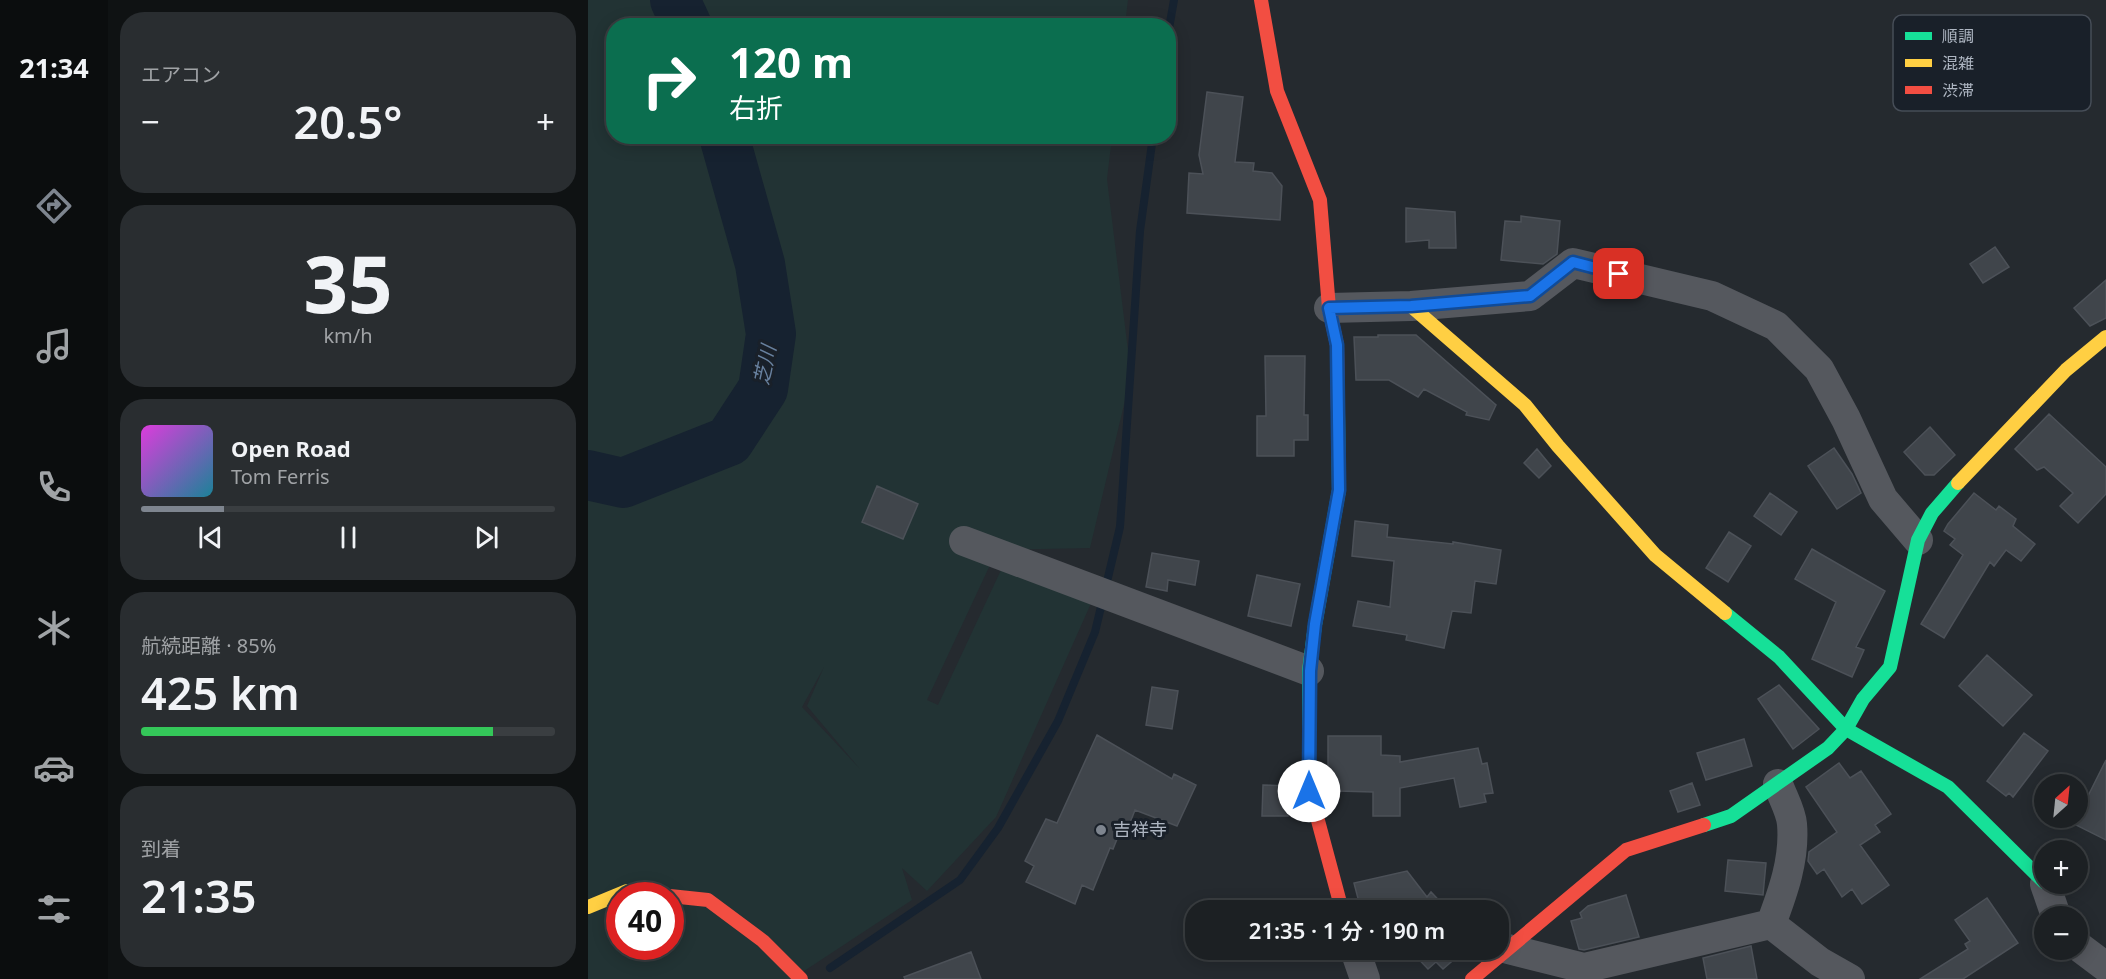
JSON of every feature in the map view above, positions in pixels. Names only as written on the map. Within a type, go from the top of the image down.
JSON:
[{"type":"street","points":[[1261,0],[1277,91],[1320,200],[1329,308],[1337,345],[1339,490],[1315,624],[1310,671],[1309,791],[1339,900]]},
{"type":"street","points":[[1329,308],[1411,306],[1530,296],[1573,262],[1712,296],[1776,326],[1820,369],[1846,419],[1882,499],[1918,540]]},
{"type":"street","points":[[1411,306],[1525,405],[1558,446],[1655,555],[1779,657],[1846,729],[1948,787],[2034,872]]},
{"type":"street","points":[[1509,948],[1626,850],[1731,816],[1828,747],[1846,729],[1863,699],[1890,667],[1918,540],[1932,513],[1973,465],[2066,370],[2106,337]]},
{"type":"street","points":[[964,541],[1310,671]]},
{"type":"street","points":[[1771,924],[1783,892],[1790,860],[1792,822],[1778,784]]},
{"type":"street","points":[[684,898],[708,900],[763,941],[801,979]]},
{"type":"street","points":[[588,907],[606,900]]},
{"type":"street","points":[[1509,949],[1584,968],[1771,924]]},
{"type":"street","points":[[1771,924],[1820,962],[1850,979]]},
{"type":"street","points":[[2088,954],[2106,967]]},
{"type":"street","points":[[1358,960],[1365,979]]},
{"type":"street","points":[[1472,979],[1495,960]]},
{"type":"shaded area","points":[[588,0],[1128,0],[1126,18],[606,18],[606,144],[1111,144],[1107,179],[1131,375],[1090,548],[997,550],[927,700],[938,705],[1001,570],[1092,601],[996,817],[927,891],[902,868],[912,900],[792,979],[588,979]],"holes":[[[824,667],[807,706],[860,769],[802,707]]]},
{"type":"building","points":[[1207,92],[1243,97],[1235,162],[1254,163],[1253,171],[1272,173],[1282,186],[1280,220],[1187,213],[1189,173],[1203,174],[1199,155]]},
{"type":"building","points":[[1406,208],[1455,212],[1456,248],[1429,248],[1429,240],[1406,242]]},
{"type":"building","points":[[1521,216],[1560,221],[1557,254],[1543,264],[1501,260],[1505,221],[1521,222]]},
{"type":"building","points":[[1995,247],[2009,267],[1983,283],[1970,264]]},
{"type":"building","points":[[2106,280],[2106,318],[2090,326],[2074,308]]},
{"type":"building","points":[[1378,335],[1416,335],[1496,405],[1489,420],[1466,415],[1467,412],[1424,389],[1418,397],[1389,380],[1356,380],[1354,337],[1378,337]]},
{"type":"building","points":[[1265,356],[1305,356],[1304,415],[1308,415],[1308,440],[1294,440],[1294,456],[1257,456],[1257,416],[1266,416]]},
{"type":"building","points":[[2049,414],[2106,467],[2106,494],[2078,523],[2060,506],[2073,493],[2044,467],[2037,470],[2015,449]]},
{"type":"building","points":[[1930,427],[1955,455],[1934,475],[1925,475],[1904,452]]},
{"type":"building","points":[[1834,448],[1852,474],[1861,493],[1837,509],[1808,466]]},
{"type":"building","points":[[1537,449],[1551,466],[1539,478],[1524,463]]},
{"type":"building","points":[[877,486],[918,504],[903,539],[862,522]]},
{"type":"building","points":[[1770,493],[1797,512],[1781,535],[1754,516]]},
{"type":"building","points":[[1974,493],[1996,510],[1999,506],[2016,519],[2013,526],[2035,544],[2021,561],[2006,550],[1994,566],[1990,562],[1944,638],[1921,624],[1963,555],[1950,545],[1955,539],[1944,531]]},
{"type":"building","points":[[1355,521],[1388,525],[1387,537],[1453,544],[1453,542],[1501,550],[1496,584],[1475,581],[1471,613],[1452,611],[1444,648],[1406,640],[1407,635],[1353,626],[1358,601],[1390,607],[1394,561],[1352,556]]},
{"type":"building","points":[[1729,532],[1751,546],[1728,582],[1706,568]]},
{"type":"building","points":[[1812,549],[1885,591],[1856,647],[1864,650],[1852,677],[1812,659],[1836,602],[1795,579]]},
{"type":"building","points":[[1152,553],[1199,561],[1195,585],[1168,580],[1167,591],[1146,587]]},
{"type":"building","points":[[1257,575],[1300,584],[1291,626],[1248,616]]},
{"type":"building","points":[[1987,655],[2032,695],[2003,726],[1959,686]]},
{"type":"building","points":[[1779,685],[1819,729],[1793,749],[1758,699]]},
{"type":"building","points":[[1152,687],[1178,691],[1172,729],[1146,725]]},
{"type":"building","points":[[2024,733],[2048,751],[2013,797],[2009,793],[2006,796],[1987,781]]},
{"type":"building","name":"吉祥寺","points":[[1097,735],[1172,779],[1174,774],[1196,785],[1177,826],[1135,810],[1128,828],[1123,824],[1113,849],[1110,848],[1093,890],[1082,885],[1075,904],[1026,882],[1034,866],[1025,861],[1046,819],[1057,823]]},
{"type":"building","points":[[1328,736],[1381,736],[1381,755],[1400,756],[1400,762],[1478,748],[1482,764],[1487,763],[1493,793],[1484,794],[1486,802],[1460,807],[1454,778],[1400,788],[1400,816],[1373,816],[1373,792],[1338,791],[1338,783],[1328,783]]},
{"type":"building","points":[[1744,739],[1752,766],[1706,780],[1697,753]]},
{"type":"building","points":[[2106,760],[2106,840],[2082,828],[2088,828],[2088,796]]},
{"type":"building","points":[[1839,763],[1850,778],[1861,771],[1891,814],[1875,825],[1880,832],[1860,845],[1889,885],[1862,904],[1852,889],[1842,897],[1824,869],[1817,874],[1808,861],[1809,852],[1837,832],[1806,787]]},
{"type":"building","points":[[1692,783],[1700,805],[1678,812],[1670,791]]},
{"type":"building","points":[[1263,785],[1289,786],[1288,816],[1262,816]]},
{"type":"building","points":[[1728,860],[1766,863],[1763,895],[1725,891]]},
{"type":"building","points":[[1407,871],[1427,897],[1431,892],[1439,900],[1358,900],[1354,883]]},
{"type":"building","points":[[1626,895],[1639,937],[1584,950],[1579,949],[1571,921],[1582,918],[1580,913],[1588,906]]},
{"type":"building","points":[[1987,898],[2018,943],[1963,979],[1920,979],[1968,949],[1965,944],[1970,941],[1955,920]]},
{"type":"building","points":[[1751,946],[1757,979],[1707,979],[1703,958]]},
{"type":"building","points":[[971,952],[981,979],[905,979],[904,977]]},
{"type":"building","points":[[1419,960],[1453,960],[1443,969],[1436,962],[1428,969]]},
{"type":"waterway","name":"芝川","points":[[675,0],[683,18]]},
{"type":"waterway","points":[[1171,18],[1174,0]]},
{"type":"waterway","name":"芝川","points":[[588,475],[623,483],[729,441],[763,389],[771,334],[760,264],[726,144]]},
{"type":"waterway","points":[[830,968],[960,880],[998,828],[1058,721],[1095,632],[1120,527],[1140,231],[1152,144]]},
{"type":"traffic: fast","points":[[1309,787],[1309,671],[1339,490],[1338,413]]},
{"type":"traffic: fast","points":[[1704,825],[1731,816],[1828,748],[1846,729],[1863,699],[1890,667],[1918,540],[1932,513],[1958,483]]},
{"type":"traffic: fast","points":[[1725,613],[1779,657],[1846,729],[1948,787],[2034,872]]},
{"type":"traffic: slow","points":[[1411,306],[1525,405],[1558,446],[1655,555],[1725,613]]},
{"type":"traffic: slow","points":[[1958,483],[2066,370],[2106,337]]},
{"type":"traffic: slow","points":[[588,907],[606,900]]},
{"type":"traffic: jam","points":[[1261,0],[1277,91],[1320,200],[1329,308],[1337,345],[1338,413]]},
{"type":"traffic: jam","points":[[1309,787],[1339,900]]},
{"type":"traffic: jam","points":[[1472,979],[1626,850],[1704,825]]},
{"type":"traffic: jam","points":[[684,897],[708,900],[763,941],[801,979]]},
{"type":"place","name":"吉祥寺","points":[[1101,830]]},
{"type":"route","points":[[1309,791],[1310,671],[1315,624],[1339,490],[1337,345],[1329,308],[1411,306],[1530,296],[1573,262],[1619,274]]}]
